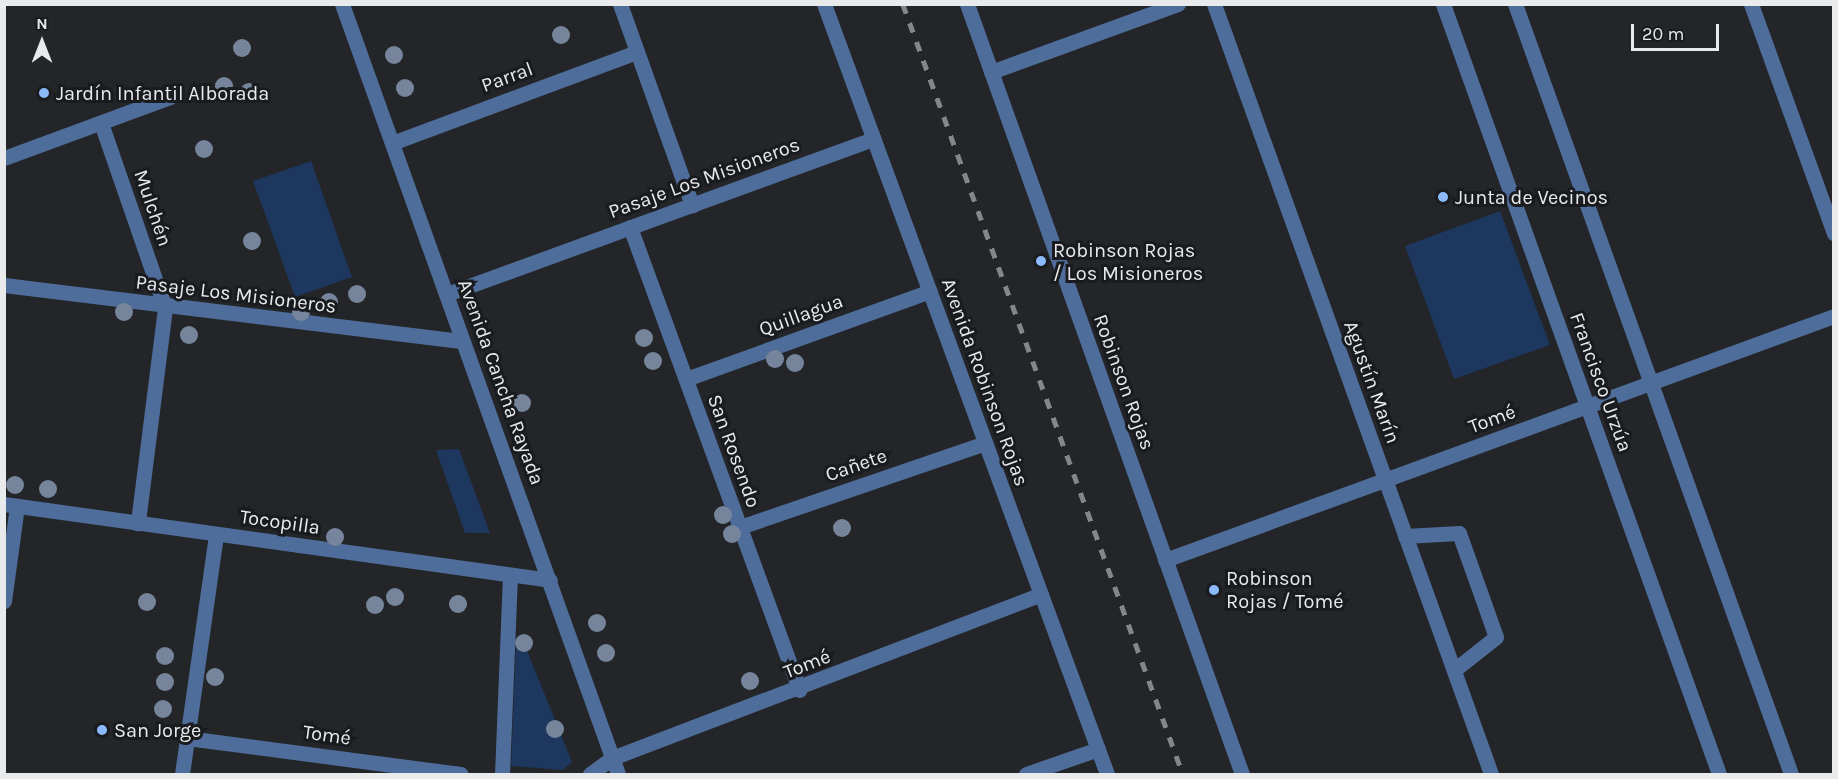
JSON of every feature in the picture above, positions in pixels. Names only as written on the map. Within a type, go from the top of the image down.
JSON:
[{"type":"street","name":"Avenida Cancha Rayada","points":[[342,4],[618,774]]},
{"type":"street","points":[[620,4],[692,205]]},
{"type":"street","name":"Avenida Robinson Rojas","points":[[824,4],[1107,774]]},
{"type":"street","name":"Robinson Rojas","points":[[967,4],[1242,774]]},
{"type":"street","points":[[991,72],[1178,4]]},
{"type":"street","name":"Agustín Marín","points":[[1214,4],[1491,774]]},
{"type":"street","name":"Francisco Urzúa","points":[[1443,4],[1719,774]]},
{"type":"street","points":[[1515,4],[1791,774]]},
{"type":"street","points":[[1751,4],[1833,233]]},
{"type":"street","name":"Parral","points":[[392,142],[638,52]]},
{"type":"street","points":[[4,158],[170,97]]},
{"type":"street","name":"Mulchén","points":[[101,123],[165,308]]},
{"type":"street","name":"Pasaje Los Misioneros","points":[[447,294],[874,139]]},
{"type":"street","name":"San Rosendo","points":[[630,227],[799,690]]},
{"type":"street","name":"Pasaje Los Misioneros","points":[[4,285],[165,308],[464,341]]},
{"type":"street","name":"Quillagua","points":[[686,379],[930,291]]},
{"type":"street","points":[[138,523],[165,308]]},
{"type":"street","name":"Tomé","points":[[1165,560],[1833,316]]},
{"type":"street","name":"Cañete","points":[[740,528],[985,443]]},
{"type":"street","points":[[4,601],[11,505]]},
{"type":"street","name":"Tocopilla","points":[[11,505],[549,580]]},
{"type":"street","points":[[1405,536],[1459,533],[1496,637],[1454,670]]},
{"type":"street","points":[[182,774],[216,534]]},
{"type":"street","points":[[502,774],[510,575]]},
{"type":"street","name":"Tomé","points":[[590,774],[612,758],[799,690],[1041,594]]},
{"type":"street","name":"Tomé","points":[[187,738],[461,774]]},
{"type":"street","points":[[1026,774],[1098,749]]},
{"type":"shaded area","points":[[311,161],[352,277],[295,297],[253,181]]},
{"type":"shaded area","points":[[1500,211],[1550,345],[1454,379],[1405,246]]},
{"type":"shaded area","points":[[459,449],[490,533],[465,533],[436,450]]},
{"type":"shaded area","points":[[522,638],[572,762],[563,770],[511,766],[516,644]]},
{"type":"railway","points":[[903,4],[1183,774]]},
{"type":"place","name":"Jardín Infantil Alborada","points":[[44,93]]},
{"type":"place","name":"Junta de Vecinos","points":[[1443,197]]},
{"type":"place","name":"Robinson Rojas / Los Misioneros","points":[[1041,261]]},
{"type":"place","name":"Robinson Rojas / Tomé","points":[[1214,590]]},
{"type":"place","name":"San Jorge","points":[[102,730]]}]
